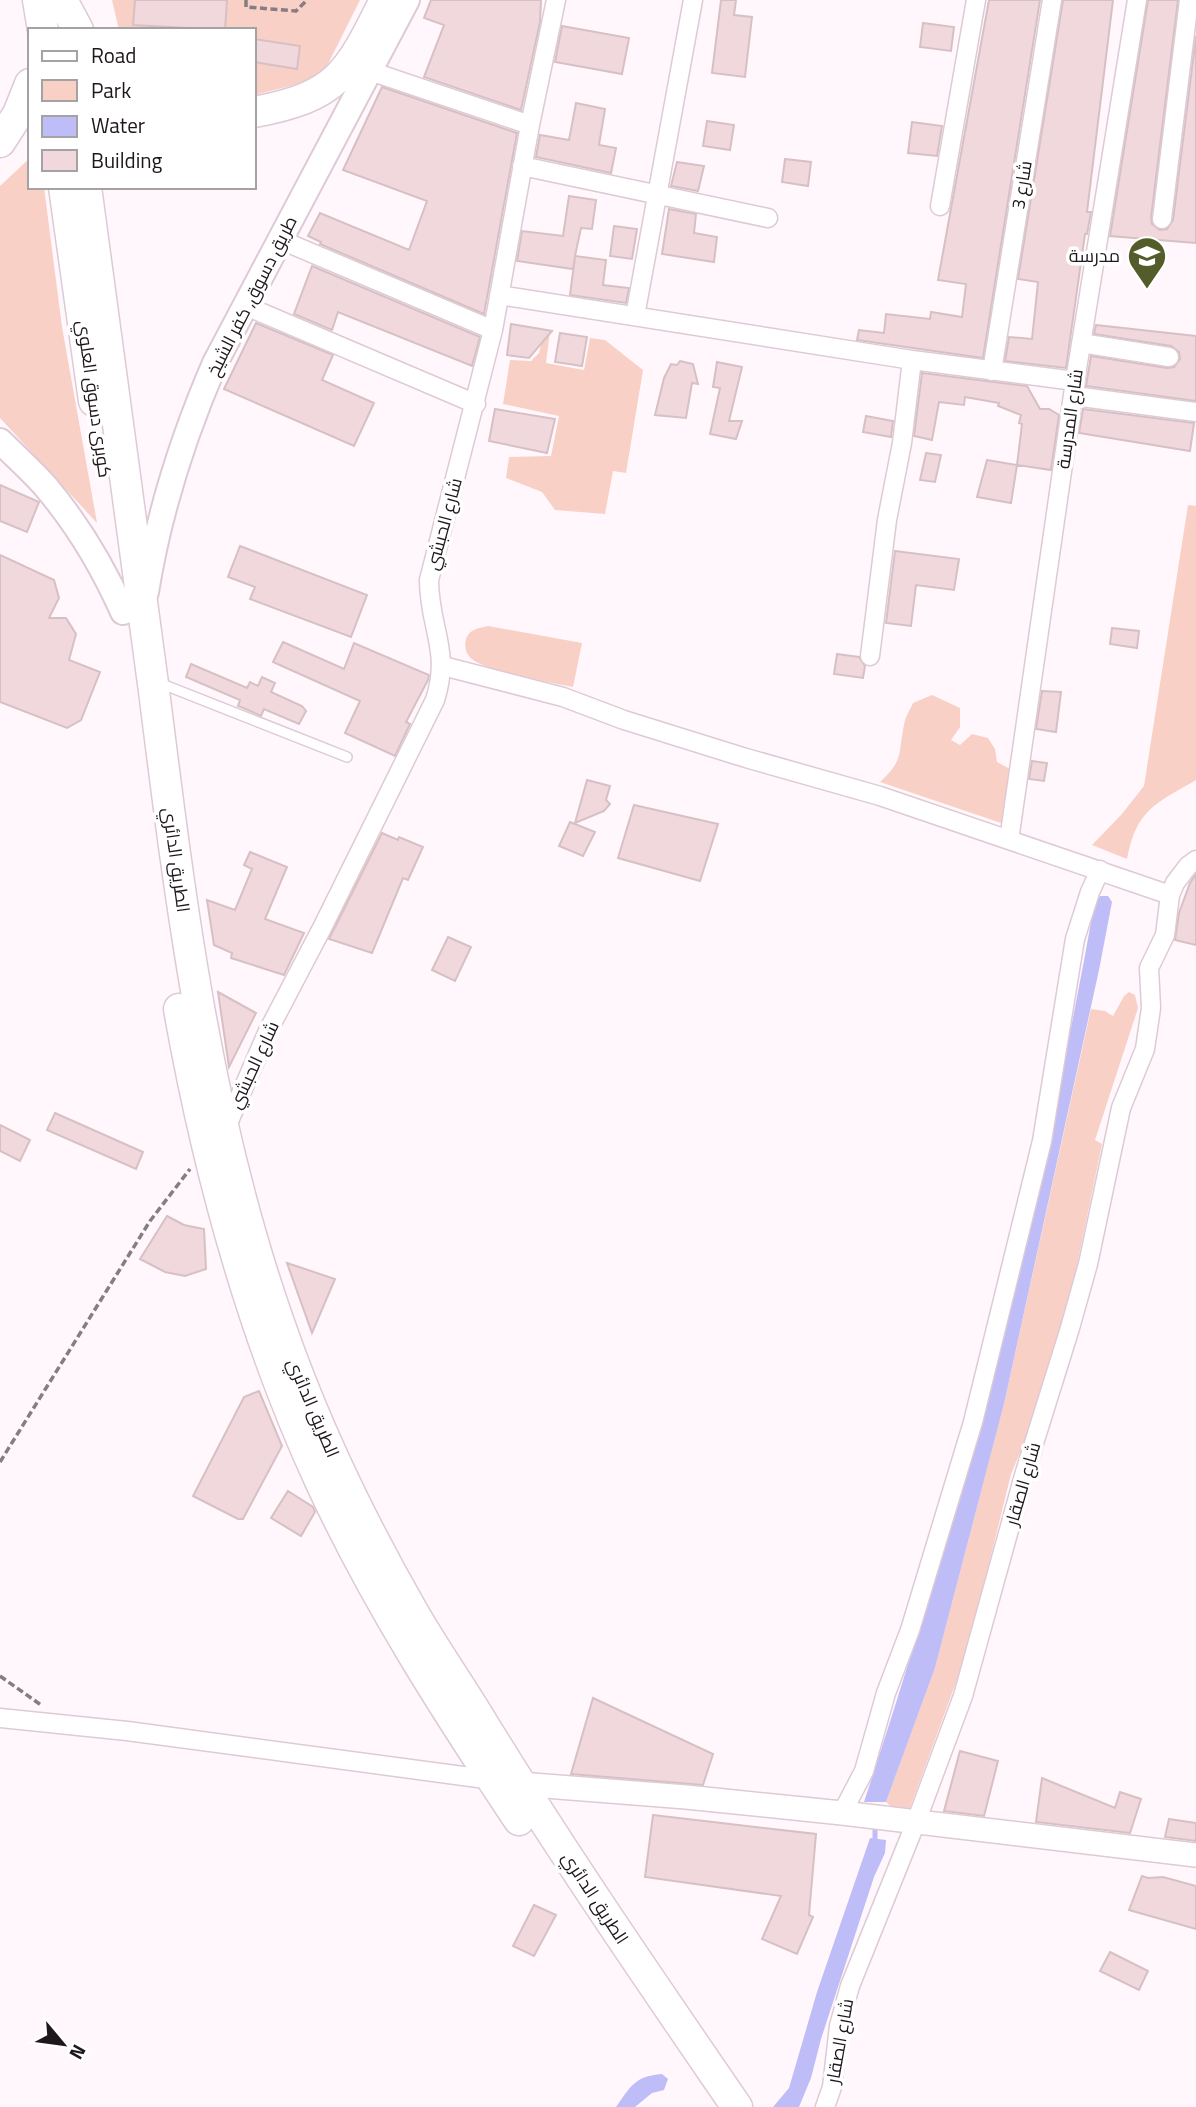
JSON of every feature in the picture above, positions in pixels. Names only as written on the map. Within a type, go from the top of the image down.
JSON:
[{"type":"highway","points":[[256,112],[300,102],[320,92],[338,78],[353,62],[385,0]]},
{"type":"highway","points":[[47,10],[63,28]]},
{"type":"highway","points":[[47,10],[75,28]]},
{"type":"highway","points":[[0,142],[18,114],[28,89]]},
{"type":"highway","name":"كوبرى دسوق العلوي","points":[[64,189],[133,611]]},
{"type":"highway","name":"كوبرى دسوق العلوي","points":[[86,189],[133,611]]},
{"type":"highway","name":"الطريق الدائري","points":[[133,611],[152,680],[183,907],[202,1020],[215,1140]]},
{"type":"highway","name":"الطريق الدائري","points":[[133,611],[171,961],[215,1140],[282,1333],[321,1430],[365,1524],[506,1782],[612,1960],[714,2107]]},
{"type":"highway","name":"الطريق الدائري","points":[[506,1782],[630,1951],[737,2107]]},
{"type":"main road","name":"طريق دسوق, كفر الشيخ","points":[[133,611],[169,483],[190,422],[215,363],[407,0]]},
{"type":"main road","points":[[0,441],[69,516],[108,578],[133,611]]},
{"type":"street","name":"شارع الحبشي","points":[[215,1140],[435,700],[443,666],[442,649],[429,599],[429,580],[493,330],[522,166],[556,0]]},
{"type":"street","points":[[635,316],[693,0]]},
{"type":"street","points":[[940,206],[976,0]]},
{"type":"street","name":"شارع 3","points":[[992,371],[1052,0]]},
{"type":"street","name":"شارع المدرسة","points":[[1009,840],[1074,388],[1137,0]]},
{"type":"street","points":[[1162,219],[1189,0]]},
{"type":"street","points":[[370,71],[530,125]]},
{"type":"street","points":[[522,166],[768,218]]},
{"type":"street","points":[[281,240],[493,330]]},
{"type":"street","points":[[499,295],[992,371],[1196,412]]},
{"type":"street","points":[[246,306],[476,404]]},
{"type":"street","points":[[1082,343],[1170,357]]},
{"type":"street","points":[[870,656],[887,520],[902,443],[912,360]]},
{"type":"street","points":[[443,666],[563,697],[624,720],[880,796],[1170,895]]},
{"type":"street","name":"شارع الصقار","points":[[825,2107],[832,2087],[839,2026],[850,1986],[911,1822],[963,1696],[1025,1472],[1081,1290],[1121,1108],[1145,1049],[1151,1008],[1149,968],[1165,935],[1170,895],[1175,883],[1196,860]]},
{"type":"street","points":[[849,1814],[886,1693],[910,1630],[973,1422],[1042,1142],[1075,939],[1100,870]]},
{"type":"street","points":[[0,1718],[127,1731],[506,1782],[849,1814],[1196,1855]]},
{"type":"lane","points":[[152,680],[347,757]]},
{"type":"path","points":[[246,0],[246,7],[270,6],[296,10],[307,0]]},
{"type":"path","points":[[0,1462],[150,1221],[215,1140]]},
{"type":"path","points":[[0,1676],[37,1700],[61,1725]]},
{"type":"green space","points":[[112,0],[360,0],[322,76],[256,94],[256,28],[119,28]]},
{"type":"green space","points":[[28,160],[28,189],[44,189],[62,327],[97,523],[0,418],[0,186]]},
{"type":"green space","points":[[544,331],[550,331],[546,363],[584,370],[590,338],[605,340],[643,370],[626,473],[613,471],[605,514],[555,510],[542,492],[506,478],[509,457],[551,456],[559,416],[503,404],[510,360],[531,361],[539,353]]},
{"type":"green space","points":[[1188,505],[1196,506],[1196,780],[1159,802],[1142,819],[1131,842],[1127,859],[1092,845],[1144,786]]},
{"type":"green space","points":[[488,626],[582,643],[573,687],[504,672],[472,659],[465,647],[467,636]]},
{"type":"green space","points":[[932,695],[960,708],[960,727],[951,740],[960,745],[972,734],[988,738],[995,749],[997,762],[1012,770],[1004,824],[880,782],[897,762],[905,722],[913,703]]},
{"type":"green space","points":[[1129,992],[1135,995],[1138,1008],[1095,1140],[1102,1144],[1076,1270],[1034,1420],[1011,1474],[978,1609],[958,1677],[908,1813],[897,1812],[886,1802],[935,1668],[1004,1404],[1091,1009],[1105,1011],[1113,1016]]},
{"type":"water","points":[[1100,896],[1108,896],[1112,902],[1004,1404],[935,1668],[886,1802],[864,1802],[933,1581],[995,1358],[1049,1133],[1094,906]]},
{"type":"water","points":[[870,1838],[886,1840],[885,1853],[874,1877],[821,2039],[811,2078],[799,2107],[773,2107],[789,2088],[817,1992]]},
{"type":"water","points":[[662,2074],[668,2079],[664,2090],[652,2093],[635,2107],[616,2107],[634,2083]]},
{"type":"building","points":[[135,0],[227,0],[225,28],[133,25]]},
{"type":"building","points":[[431,0],[541,0],[540,22],[521,110],[424,77],[444,25],[424,18]]},
{"type":"building","points":[[721,0],[736,0],[734,15],[752,17],[745,77],[712,73]]},
{"type":"building","points":[[989,0],[1040,0],[983,358],[857,340],[859,330],[884,333],[886,314],[930,319],[931,312],[962,317],[966,284],[938,280]]},
{"type":"building","points":[[1063,0],[1113,0],[1087,212],[1091,212],[1085,234],[1066,368],[1005,361],[1009,337],[1032,339],[1038,282],[1018,279]]},
{"type":"building","points":[[1148,0],[1178,0],[1151,218],[1152,224],[1160,230],[1167,229],[1173,220],[1196,36],[1196,243],[1110,236]]},
{"type":"building","points":[[923,23],[954,27],[951,51],[920,47]]},
{"type":"building","points":[[562,26],[629,38],[622,74],[555,62]]},
{"type":"building","points":[[256,39],[300,46],[297,69],[256,62]]},
{"type":"building","points":[[382,87],[517,133],[484,314],[320,244],[321,242],[308,236],[320,213],[409,250],[427,201],[343,170]]},
{"type":"building","points":[[576,103],[605,109],[599,145],[616,148],[611,173],[536,157],[540,135],[569,140]]},
{"type":"building","points":[[707,121],[734,125],[730,150],[703,146]]},
{"type":"building","points":[[912,122],[942,126],[937,156],[908,153]]},
{"type":"building","points":[[785,159],[811,162],[808,186],[782,182]]},
{"type":"building","points":[[677,162],[704,166],[698,191],[671,186]]},
{"type":"building","points":[[569,196],[596,200],[592,229],[581,228],[575,256],[606,260],[603,285],[629,288],[626,303],[570,295],[575,257],[573,269],[517,261],[522,231],[563,236]]},
{"type":"building","points":[[669,209],[696,214],[694,233],[717,237],[714,262],[662,254]]},
{"type":"building","points":[[614,226],[637,229],[632,259],[610,256]]},
{"type":"building","points":[[312,266],[480,337],[472,366],[338,312],[332,330],[294,314]]},
{"type":"building","points":[[256,323],[333,355],[322,380],[374,403],[354,446],[224,389]]},
{"type":"building","points":[[511,324],[552,331],[529,358],[507,355]]},
{"type":"building","points":[[1096,325],[1196,336],[1196,401],[1086,386],[1091,356],[1167,368],[1174,367],[1180,359],[1179,352],[1171,346],[1094,334]]},
{"type":"building","points":[[560,333],[587,337],[582,366],[555,362]]},
{"type":"building","points":[[680,361],[693,364],[698,384],[692,383],[686,418],[655,415],[664,378],[671,364],[677,365]]},
{"type":"building","points":[[717,362],[742,367],[729,421],[742,421],[736,439],[710,434],[720,388],[713,387]]},
{"type":"building","points":[[922,373],[1027,386],[1040,409],[1049,409],[1059,415],[1051,470],[1017,465],[1021,415],[998,406],[999,403],[965,397],[964,405],[939,402],[932,440],[914,436]]},
{"type":"building","points":[[495,409],[555,419],[547,453],[489,441]]},
{"type":"building","points":[[1083,409],[1194,423],[1190,451],[1079,433]]},
{"type":"building","points":[[866,416],[893,421],[891,437],[863,432]]},
{"type":"building","points":[[926,453],[941,455],[935,482],[920,480]]},
{"type":"building","points":[[987,460],[1017,465],[1011,503],[977,497]]},
{"type":"building","points":[[0,485],[39,502],[27,532],[0,521]]},
{"type":"building","points":[[240,546],[367,595],[351,637],[250,599],[255,587],[228,577]]},
{"type":"building","points":[[895,551],[959,559],[954,590],[916,585],[911,626],[886,623]]},
{"type":"building","points":[[0,555],[54,580],[59,598],[49,618],[66,618],[76,634],[69,660],[100,672],[81,720],[67,728],[0,702]]},
{"type":"building","points":[[1112,628],[1139,631],[1137,648],[1110,644]]},
{"type":"building","points":[[283,642],[344,669],[354,643],[429,675],[406,722],[410,724],[395,756],[345,733],[360,701],[273,662]]},
{"type":"building","points":[[837,654],[859,657],[865,666],[863,678],[834,674]]},
{"type":"building","points":[[191,664],[247,688],[250,682],[258,686],[262,677],[275,683],[271,692],[302,706],[306,711],[299,724],[264,709],[261,716],[238,706],[240,700],[186,677]]},
{"type":"building","points":[[1042,691],[1061,692],[1056,732],[1036,729]]},
{"type":"building","points":[[1032,761],[1047,763],[1044,781],[1029,779]]},
{"type":"building","points":[[587,780],[610,786],[606,800],[610,804],[604,811],[575,823]]},
{"type":"building","points":[[634,805],[718,824],[700,881],[618,858]]},
{"type":"building","points":[[570,822],[595,832],[583,856],[559,846]]},
{"type":"building","points":[[382,833],[423,847],[408,880],[403,878],[372,953],[329,939]]},
{"type":"building","points":[[250,852],[287,867],[265,919],[304,933],[284,975],[231,958],[232,953],[214,945],[207,900],[235,910],[252,869],[244,865]]},
{"type":"building","points":[[1196,874],[1196,945],[1175,940],[1179,913]]},
{"type":"building","points":[[448,937],[471,947],[455,981],[432,970]]},
{"type":"building","points":[[218,992],[256,1013],[229,1067]]},
{"type":"building","points":[[55,1113],[143,1152],[136,1169],[47,1130]]},
{"type":"building","points":[[0,1125],[30,1140],[20,1161],[0,1151]]},
{"type":"building","points":[[167,1216],[184,1225],[204,1229],[206,1269],[185,1276],[165,1272],[140,1259]]},
{"type":"building","points":[[287,1263],[335,1279],[312,1333]]},
{"type":"building","points":[[259,1391],[282,1446],[243,1519],[238,1519],[193,1496],[244,1397]]},
{"type":"building","points":[[288,1491],[313,1507],[315,1512],[301,1536],[271,1518]]},
{"type":"building","points":[[593,1698],[713,1754],[703,1785],[571,1774]]},
{"type":"building","points":[[960,1751],[998,1761],[984,1816],[944,1811]]},
{"type":"building","points":[[1042,1778],[1115,1808],[1120,1792],[1141,1799],[1130,1833],[1036,1822]]},
{"type":"building","points":[[653,1815],[816,1834],[809,1915],[813,1917],[797,1954],[762,1939],[781,1896],[645,1877]]},
{"type":"building","points":[[1169,1819],[1196,1823],[1196,1841],[1165,1837]]},
{"type":"building","points":[[1142,1876],[1163,1877],[1196,1886],[1196,1929],[1129,1910]]},
{"type":"building","points":[[534,1905],[556,1915],[534,1956],[513,1946]]},
{"type":"building","points":[[1110,1952],[1148,1971],[1139,1990],[1100,1971]]},
{"type":"waterway","points":[[875,1823],[875,1844]]},
{"type":"place","name":"مدرسة","points":[[1147,290]]}]
